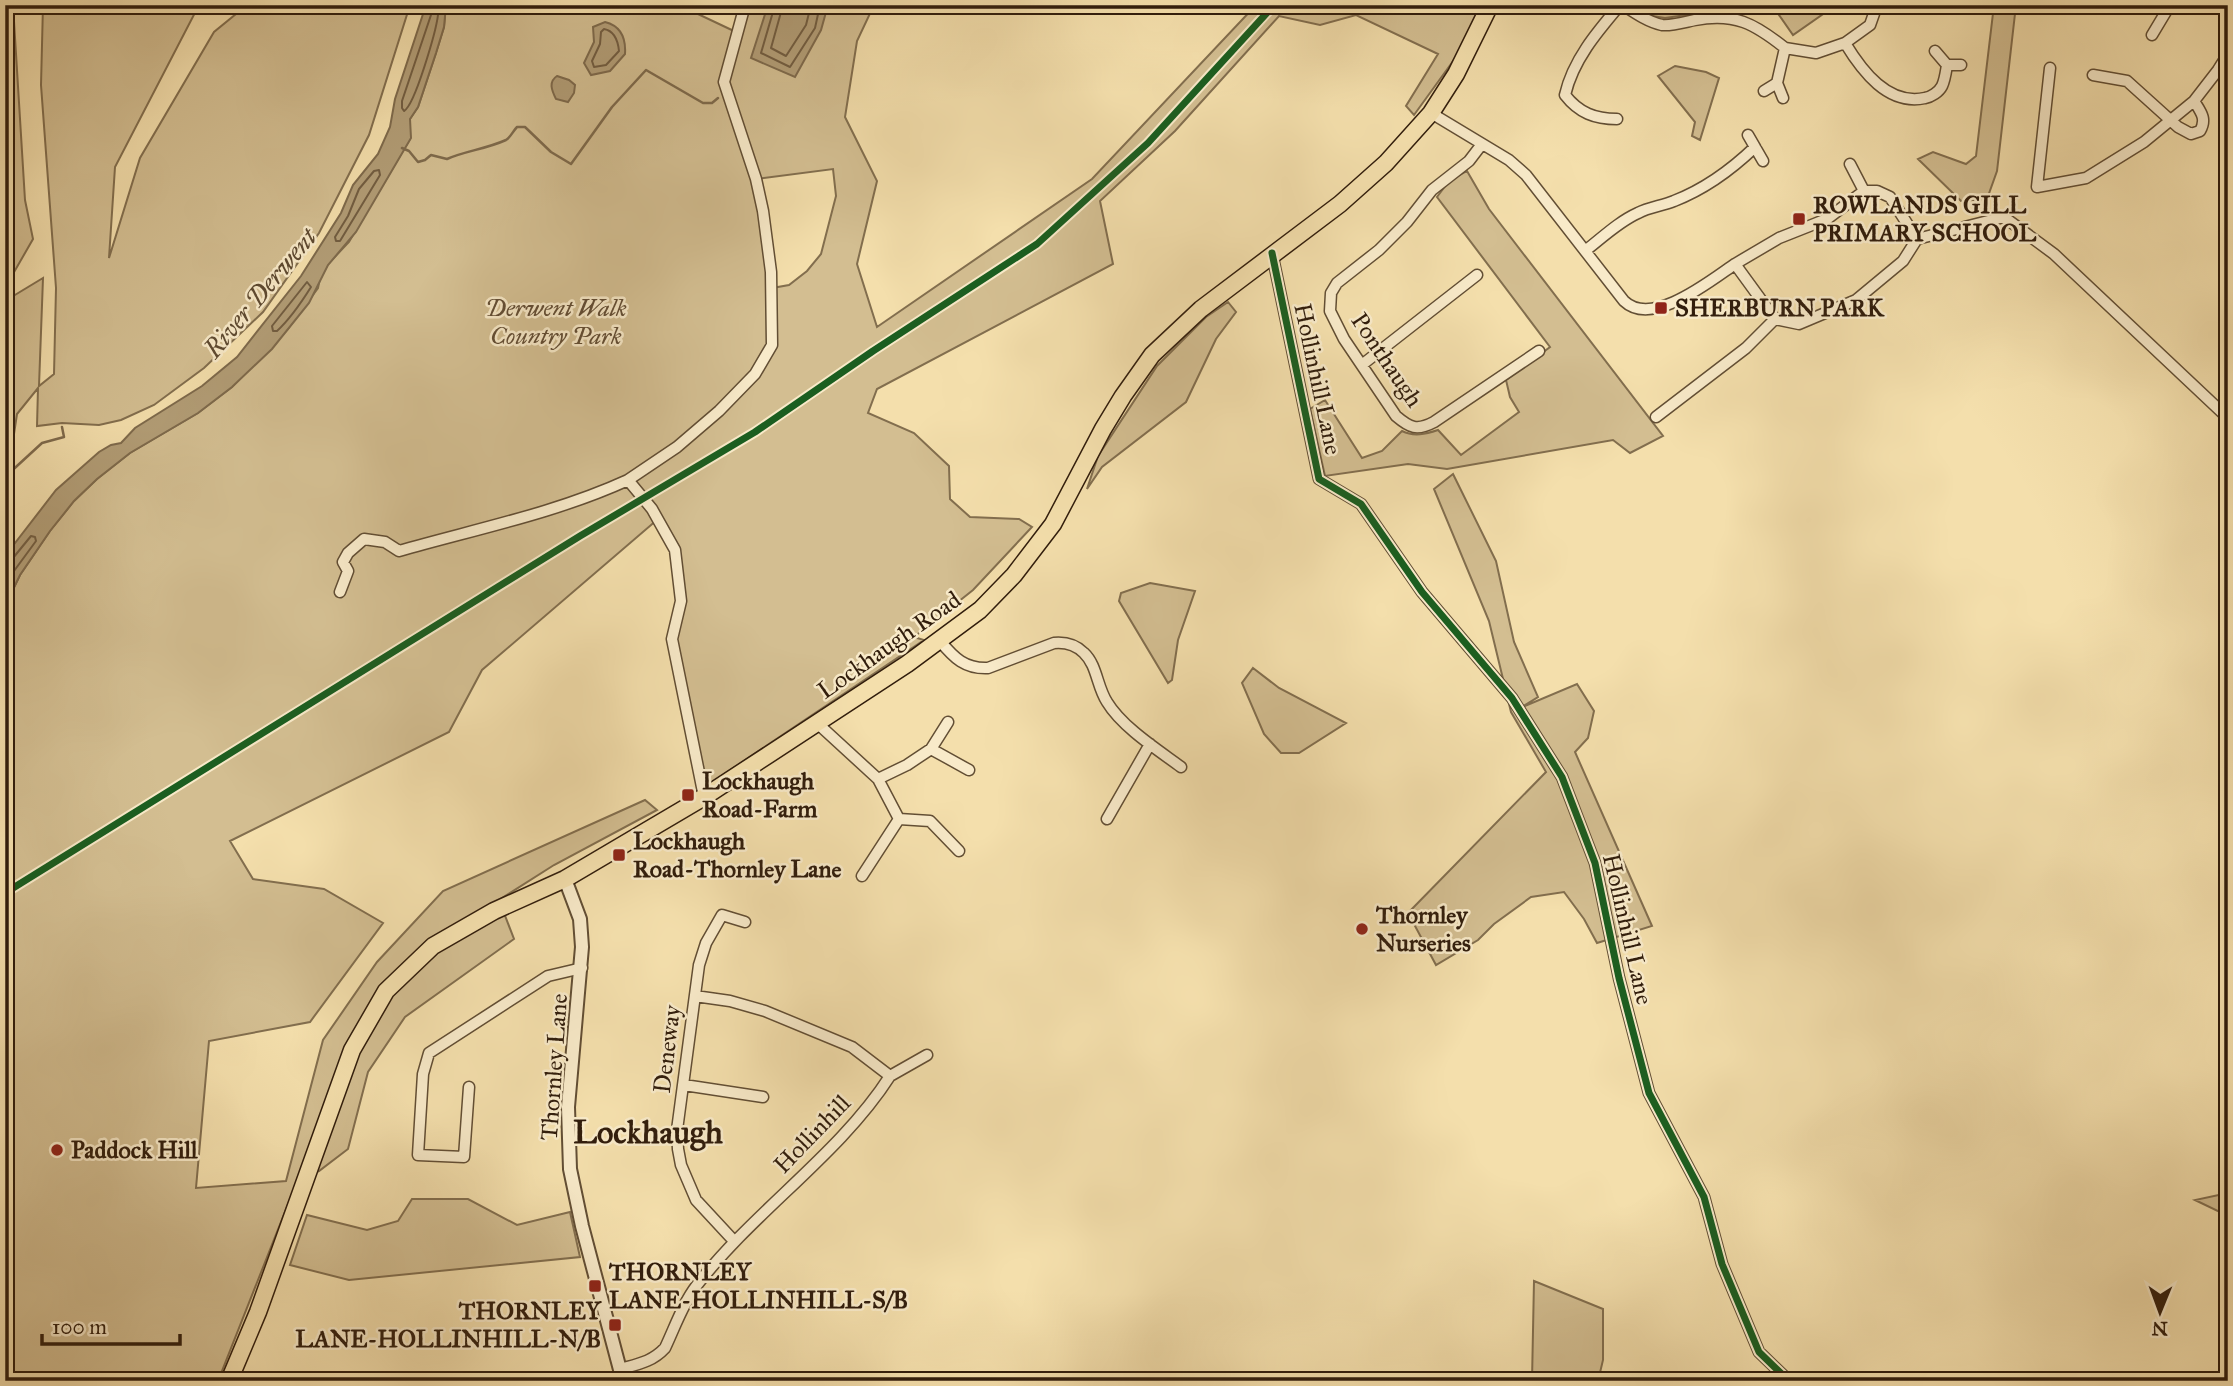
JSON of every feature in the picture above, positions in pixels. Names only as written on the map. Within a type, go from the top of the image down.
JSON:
[{"type":"main road","name":"Lockhaugh Road","points":[[229,1381],[258,1312],[352,1050],[386,991],[433,946],[494,911],[565,879],[704,797],[940,641],[980,610],[1014,575],[1053,524],[1116,407],[1152,355],[1201,309],[1340,204],[1386,163],[1431,113],[1456,74],[1490,5]]},
{"type":"street","points":[[340,592],[348,571],[343,562],[348,553],[364,540],[385,542],[399,551],[541,512],[631,483],[719,411],[755,374],[772,345],[771,272],[756,179],[724,82],[745,5]]},
{"type":"street","points":[[1617,119],[1598,119],[1575,107],[1565,95],[1568,82],[1591,39],[1621,5],[1664,25],[1729,17],[1750,23],[1785,48],[1816,53],[1845,43],[1870,25],[1877,5]]},
{"type":"street","points":[[2152,35],[2169,5]]},
{"type":"street","points":[[2222,5],[2228,15]]},
{"type":"street","points":[[1845,43],[1859,66],[1882,89],[1912,101],[1930,97],[1941,88],[1947,65]]},
{"type":"street","points":[[1783,98],[1777,83],[1785,48]]},
{"type":"street","points":[[1935,51],[1947,65],[1961,65]]},
{"type":"street","points":[[2050,68],[2037,187],[2086,178],[2144,142],[2194,101],[2228,54]]},
{"type":"street","points":[[2093,75],[2127,81],[2185,132],[2195,134],[2200,131],[2204,119],[2194,101]]},
{"type":"street","points":[[1764,91],[1777,83]]},
{"type":"street","points":[[1431,113],[1509,160],[1527,175],[1629,307],[1649,310],[1661,307],[1699,289],[1779,238],[1827,219],[1864,191],[1877,191],[1890,197],[1917,239]]},
{"type":"street","points":[[1748,135],[1763,161]]},
{"type":"street","name":"Ponthaugh","points":[[1482,144],[1469,162],[1432,190],[1407,222],[1379,250],[1337,283],[1331,293],[1330,311],[1344,339],[1396,416],[1407,425],[1423,428],[1539,351]]},
{"type":"street","points":[[1585,251],[1639,212],[1673,202],[1720,176],[1755,147]]},
{"type":"street","points":[[1850,164],[1864,191]]},
{"type":"street","points":[[1735,264],[1775,318],[1799,324],[1856,300],[1903,261],[1917,239],[1995,217],[2004,217],[2054,254],[2228,418]]},
{"type":"street","name":"Hollinhill Lane","points":[[1272,253],[1319,479],[1361,504],[1422,592],[1512,698],[1562,778],[1595,863],[1619,978],[1649,1093],[1704,1197],[1722,1265],[1759,1352],[1789,1381]]},
{"type":"street","points":[[1363,364],[1477,275]]},
{"type":"street","points":[[1656,417],[1746,348],[1775,318]]},
{"type":"street","points":[[631,483],[652,509],[676,550],[681,601],[672,639],[704,797]]},
{"type":"street","points":[[940,641],[951,655],[976,668],[988,668],[1054,643],[1071,644],[1087,655],[1105,700],[1114,712],[1181,767]]},
{"type":"street","points":[[878,779],[907,765],[931,749],[948,722]]},
{"type":"street","points":[[817,723],[878,779],[900,819]]},
{"type":"street","points":[[1107,819],[1150,744]]},
{"type":"street","points":[[931,749],[969,770]]},
{"type":"street","points":[[900,819],[930,821],[959,851]]},
{"type":"street","points":[[862,876],[900,819]]},
{"type":"street","name":"Thornley Lane","points":[[565,879],[580,919],[582,968],[568,1107],[570,1169],[582,1226],[622,1375]]},
{"type":"street","name":"Deneway","points":[[734,1241],[696,1200],[681,1165],[677,1130],[699,965],[706,943],[722,915],[745,922]]},
{"type":"street","points":[[469,1087],[464,1157],[418,1155],[423,1074],[429,1053],[548,976],[582,968]]},
{"type":"street","points":[[695,996],[730,1001],[765,1011],[852,1047],[890,1076],[926,1055]]},
{"type":"street","name":"Hollinhill","points":[[622,1375],[651,1361],[665,1348],[695,1287],[734,1241],[859,1116],[890,1076]]},
{"type":"street","points":[[684,1085],[763,1097]]},
{"type":"green space","points":[[5,5],[13,5],[25,200],[33,239],[9,281],[5,282]]},
{"type":"green space","points":[[43,5],[199,5],[115,167],[109,258],[140,158],[214,32],[247,5],[410,5],[369,135],[319,233],[263,312],[204,368],[154,405],[121,420],[99,425],[62,423],[37,426],[38,388],[17,414],[11,454],[5,466],[5,301],[43,278],[39,386],[54,374],[56,288],[41,85]]},
{"type":"green space","name":"Derwent Walk Country Park","points":[[446,5],[679,5],[736,32],[745,5],[874,5],[857,41],[845,117],[877,181],[857,264],[877,327],[1092,179],[1256,5],[1481,5],[1456,57],[1414,115],[1406,106],[1438,54],[1356,15],[1320,25],[1279,16],[1175,131],[1100,201],[1113,264],[877,389],[868,413],[914,433],[949,466],[950,499],[970,517],[1019,519],[1032,527],[973,590],[914,637],[924,640],[708,785],[702,789],[672,639],[681,601],[675,550],[658,519],[482,670],[449,732],[230,841],[253,879],[324,889],[383,923],[310,1022],[209,1041],[196,1188],[286,1181],[323,1040],[377,962],[443,891],[645,800],[657,810],[554,865],[499,900],[514,939],[405,1017],[368,1072],[348,1149],[319,1171],[298,1179],[218,1381],[5,1381],[5,606],[20,575],[74,501],[130,453],[198,413],[232,387],[287,330],[318,288],[328,264],[349,242],[410,139],[410,119],[418,107],[444,27]],"holes":[[[833,169],[836,196],[821,254],[807,271],[789,285],[772,288],[756,179]]]},
{"type":"green space","points":[[1637,5],[1720,5],[1715,11],[1665,18],[1652,16]]},
{"type":"green space","points":[[1772,5],[1836,5],[1793,35]]},
{"type":"green space","points":[[1994,5],[2016,5],[1997,171],[1987,199],[1961,201],[1918,159],[1933,152],[1966,164],[1976,156]]},
{"type":"green space","points":[[1675,66],[1706,72],[1719,78],[1700,140],[1692,136],[1695,122],[1658,76]]},
{"type":"green space","points":[[1467,171],[1489,209],[1663,436],[1630,453],[1613,440],[1447,469],[1408,464],[1325,476],[1310,409],[1325,400],[1362,458],[1382,451],[1402,431],[1424,434],[1438,430],[1461,455],[1519,412],[1510,397],[1506,380],[1550,347],[1437,197],[1449,181]]},
{"type":"green space","points":[[1228,302],[1236,312],[1216,339],[1186,402],[1102,467],[1087,489],[1098,456],[1157,366],[1206,317]]},
{"type":"green space","points":[[1453,474],[1496,561],[1514,642],[1538,697],[1520,708],[1577,684],[1594,711],[1588,738],[1575,752],[1652,926],[1597,943],[1584,919],[1564,892],[1531,897],[1494,924],[1478,940],[1436,965],[1408,913],[1546,772],[1511,712],[1489,621],[1434,489]]},
{"type":"green space","points":[[1150,583],[1195,591],[1178,640],[1172,680],[1168,683],[1119,601],[1121,593]]},
{"type":"green space","points":[[1253,668],[1279,688],[1346,723],[1299,753],[1281,753],[1264,734],[1242,683]]},
{"type":"green space","points":[[2228,1193],[2228,1216],[2195,1200]]},
{"type":"green space","points":[[412,1199],[468,1199],[517,1225],[570,1212],[580,1257],[349,1280],[290,1265],[307,1215],[367,1230],[398,1221]]},
{"type":"green space","points":[[1534,1281],[1603,1309],[1603,1360],[1598,1381],[1532,1381]]},
{"type":"water","points":[[426,5],[446,5],[444,27],[418,107],[410,119],[411,138],[356,232],[328,265],[309,303],[272,349],[232,387],[198,413],[130,453],[74,501],[20,575],[5,606],[5,556],[56,490],[99,452],[121,443],[135,428],[202,386],[237,357],[301,276],[341,213],[353,185],[378,154],[390,127],[395,99]]},
{"type":"water","points":[[768,5],[828,5],[821,30],[795,77],[751,58]]},
{"type":"water","points":[[605,22],[621,34],[625,43],[625,54],[610,71],[591,75],[584,63],[594,42],[593,27]]},
{"type":"water","points":[[557,76],[575,85],[574,93],[568,102],[556,99],[553,93],[552,84]]},
{"type":"waterway","points":[[402,148],[409,151],[418,162],[431,155],[447,159],[506,140],[517,127],[525,127],[551,152],[571,164],[612,107],[646,70],[703,103],[712,103],[718,98]]},
{"type":"waterway","points":[[5,477],[42,443],[64,437],[62,427]]},
{"type":"cycle path","points":[[5,893],[580,536],[755,432],[1037,244],[1148,143],[1274,5]]},
{"type":"cycle path","points":[[1272,253],[1319,479],[1361,504],[1422,592],[1512,698],[1562,777],[1595,863],[1619,978],[1649,1093],[1704,1197],[1722,1264],[1759,1352],[1789,1381]]},
{"type":"place","name":"ROWLANDS GILL PRIMARY SCHOOL","points":[[1799,219]]},
{"type":"place","name":"SHERBURN PARK","points":[[1661,308]]},
{"type":"place","name":"Lockhaugh Road-Farm","points":[[688,795]]},
{"type":"place","name":"Lockhaugh Road-Thornley Lane","points":[[619,855]]},
{"type":"place","name":"Thornley Nurseries","points":[[1362,929]]},
{"type":"place","name":"Paddock Hill","points":[[57,1150]]},
{"type":"place","name":"THORNLEY LANE-HOLLINHILL-S/B","points":[[595,1286]]},
{"type":"place","name":"THORNLEY LANE-HOLLINHILL-N/B","points":[[615,1325]]},
{"type":"district","name":"Lockhaugh","points":[[648,1132]]},
{"type":"water label","name":"River Derwent","points":[[260,293]]}]
